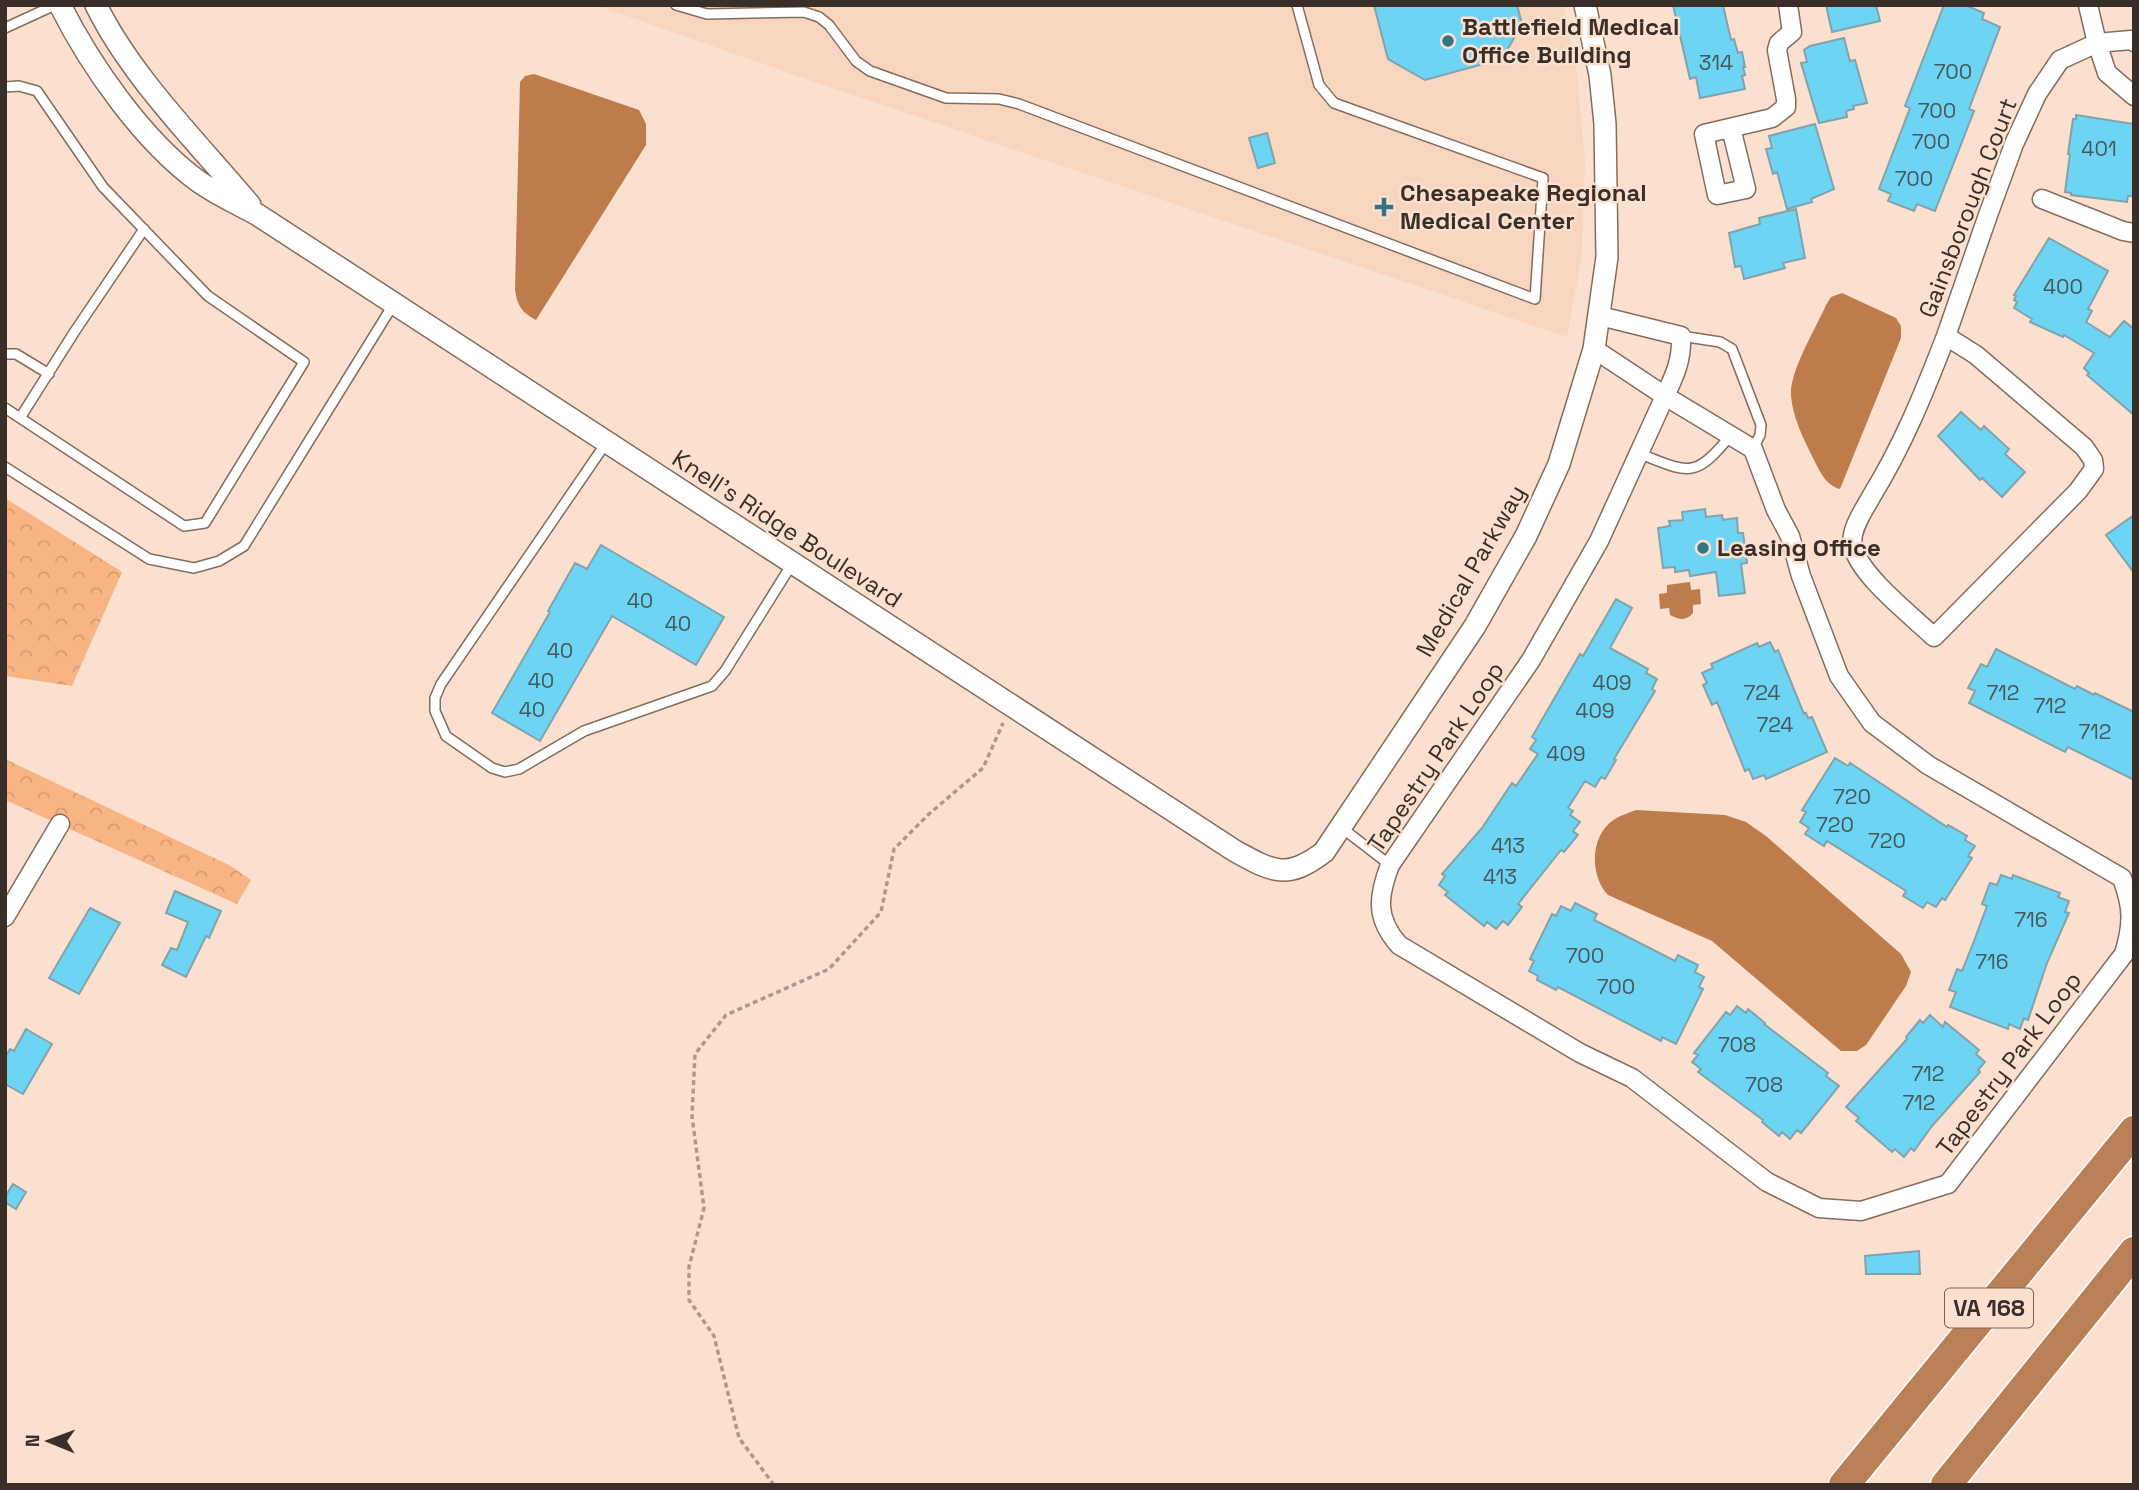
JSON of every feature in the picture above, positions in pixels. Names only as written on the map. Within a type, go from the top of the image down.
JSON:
[{"type":"highway","name":"VA 168","points":[[1844,1485],[2134,1130]]},
{"type":"highway","name":"VA 168","points":[[1946,1485],[2134,1252]]},
{"type":"street","name":"Knell's Ridge Boulevard","points":[[58,5],[103,78],[163,150],[198,181],[258,215],[1235,851],[1260,865],[1284,871],[1295,870]]},
{"type":"street","name":"Knell's Ridge Boulevard","points":[[96,5],[125,52],[154,91],[258,215]]},
{"type":"street","name":"Medical Parkway","points":[[1295,870],[1306,866],[1324,852],[1475,626],[1526,536],[1559,464],[1594,349],[1607,257],[1606,135],[1600,75],[1585,5]]},
{"type":"street","points":[[1731,128],[1772,118],[1786,107],[1777,50],[1779,43],[1792,32],[1788,5]]},
{"type":"street","points":[[2088,5],[2107,73],[2134,96]]},
{"type":"street","points":[[2097,43],[2134,42]]},
{"type":"street","name":"Gainsborough Court","points":[[1946,337],[1976,355],[2084,447],[2093,460],[2094,469],[2078,491],[1934,637],[1861,566],[1852,543],[1852,535],[1898,454],[1946,337],[1996,191],[2037,94],[2060,60],[2097,43]]},
{"type":"street","points":[[2042,199],[2123,232],[2134,233]]},
{"type":"street","points":[[1600,316],[1681,336]]},
{"type":"street","name":"Tapestry Park Loop","points":[[1681,336],[1682,355],[1676,374],[1599,541],[1531,660],[1390,865],[1381,888],[1381,912],[1387,932],[1399,945],[1580,1053],[1632,1078],[1767,1182],[1819,1208],[1861,1211],[1948,1184],[2124,954],[2131,930],[2131,902],[2122,878],[1928,765],[1871,723],[1839,676],[1801,576],[1790,536],[1776,510],[1754,449]]},
{"type":"street","points":[[1594,349],[1665,396],[1754,449]]},
{"type":"street","points":[[5,917],[60,824]]},
{"type":"lane","points":[[5,28],[58,5]]},
{"type":"lane","points":[[676,5],[707,15],[804,12],[829,25],[856,61],[870,71],[946,98],[999,99],[1019,104],[1535,299],[1544,178],[1334,103],[1319,85],[1297,5]]},
{"type":"lane","points":[[5,88],[19,86],[37,91],[103,187],[208,296],[304,362],[205,523],[184,526],[5,408]]},
{"type":"lane","points":[[20,418],[144,229]]},
{"type":"lane","points":[[5,467],[149,559],[194,568],[219,561],[244,545],[393,305]]},
{"type":"lane","points":[[1681,336],[1720,342],[1732,349],[1761,425],[1754,449]]},
{"type":"lane","points":[[5,354],[16,354],[48,374]]},
{"type":"lane","points":[[1638,453],[1676,468],[1690,469],[1705,465],[1731,435]]},
{"type":"lane","points":[[606,443],[435,698],[435,711],[446,736],[492,768],[505,772],[519,769],[584,731],[712,686],[725,671],[792,564]]},
{"type":"lane","points":[[1340,827],[1390,865]]},
{"type":"path","points":[[774,1485],[739,1438],[714,1336],[689,1300],[689,1267],[704,1208],[692,1116],[695,1054],[726,1016],[829,970],[881,912],[894,849],[929,814],[983,768],[1011,706]]},
{"type":"shaded area","name":"Chesapeake Regional Medical Center","points":[[596,5],[1563,5],[1576,64],[1585,161],[1582,254],[1567,337],[800,77]]},
{"type":"shaded area","points":[[534,74],[639,110],[646,124],[646,145],[536,320],[521,308],[515,289],[520,82],[525,76]]},
{"type":"shaded area","points":[[1842,293],[1896,318],[1901,326],[1901,338],[1840,489],[1827,481],[1818,468],[1799,428],[1791,396],[1794,375],[1826,305],[1831,297]]},
{"type":"shaded area","points":[[1690,582],[1691,590],[1700,589],[1701,604],[1693,605],[1693,613],[1690,616],[1679,619],[1670,615],[1669,608],[1660,609],[1659,594],[1667,593],[1667,585]]},
{"type":"shaded area","points":[[1636,810],[1725,815],[1746,822],[1766,836],[1901,954],[1911,972],[1906,986],[1866,1045],[1857,1051],[1841,1051],[1712,941],[1608,895],[1602,887],[1595,866],[1597,844],[1607,826],[1617,818]]},
{"type":"green space","points":[[5,498],[122,572],[72,686],[5,676]]},
{"type":"green space","points":[[5,759],[229,865],[251,880],[237,904],[5,800]]},
{"type":"building","name":"Battlefield Medical Office Building","points":[[1374,5],[1517,5],[1522,24],[1502,59],[1425,80],[1388,59]]},
{"type":"building","points":[[1673,5],[1723,5],[1731,40],[1734,39],[1738,53],[1742,52],[1745,89],[1700,98],[1696,77],[1690,79]]},
{"type":"building","points":[[1826,5],[1876,5],[1880,21],[1832,32]]},
{"type":"building","points":[[1944,5],[1965,5],[1984,13],[1982,19],[2000,27],[1969,109],[1974,111],[1935,211],[1917,204],[1914,211],[1888,201],[1891,194],[1879,189],[1910,108],[1905,106]]},
{"type":"building","points":[[1844,38],[1850,61],[1855,60],[1867,103],[1853,106],[1854,109],[1846,111],[1847,117],[1819,123],[1801,63],[1807,62],[1804,50],[1810,46]]},
{"type":"building","points":[[2076,115],[2134,124],[2134,196],[2128,196],[2127,202],[2065,192],[2073,119],[2076,119]]},
{"type":"building","points":[[1815,124],[1834,189],[1811,199],[1812,202],[1787,209],[1777,172],[1773,174],[1766,149],[1772,148],[1769,136]]},
{"type":"building","points":[[1267,133],[1275,163],[1258,168],[1249,138]]},
{"type":"building","points":[[1796,209],[1805,258],[1783,263],[1785,268],[1744,279],[1741,266],[1735,267],[1729,233],[1760,224],[1759,218]]},
{"type":"building","points":[[2049,238],[2108,271],[2088,309],[2092,311],[2086,322],[2110,337],[2124,321],[2134,329],[2134,415],[2087,375],[2089,373],[2084,368],[2094,353],[2064,335],[2063,337],[2030,322],[2032,319],[2014,308],[2017,302],[2014,295]]},
{"type":"building","points":[[1961,412],[1981,430],[1984,426],[2009,449],[2005,454],[2025,472],[2002,497],[1982,478],[1980,480],[1938,436]]},
{"type":"building","name":"Leasing Office","points":[[1705,509],[1706,517],[1722,515],[1723,520],[1737,518],[1738,533],[1743,533],[1747,563],[1741,564],[1745,593],[1719,596],[1716,572],[1690,576],[1689,570],[1675,572],[1675,567],[1663,568],[1658,528],[1670,526],[1669,521],[1683,520],[1682,512]]},
{"type":"building","points":[[2134,515],[2134,573],[2106,535]]},
{"type":"building","points":[[601,545],[724,617],[696,665],[612,616],[540,741],[492,713],[575,563],[587,569]]},
{"type":"building","points":[[1616,599],[1632,608],[1610,648],[1648,669],[1646,673],[1657,679],[1652,689],[1655,691],[1605,779],[1601,777],[1595,787],[1585,781],[1568,808],[1573,811],[1570,815],[1580,822],[1573,831],[1578,835],[1564,852],[1561,850],[1518,904],[1522,907],[1508,925],[1503,921],[1496,929],[1487,922],[1484,926],[1445,895],[1448,892],[1439,885],[1445,876],[1442,874],[1482,828],[1512,783],[1516,786],[1538,754],[1530,749],[1536,740],[1532,737],[1580,654],[1583,656]]},
{"type":"building","points":[[1770,642],[1775,652],[1778,650],[1804,714],[1806,713],[1808,718],[1812,717],[1827,752],[1766,779],[1764,775],[1753,779],[1749,769],[1745,771],[1717,702],[1712,705],[1703,685],[1707,683],[1702,673],[1713,668],[1711,664],[1757,643],[1759,647]]},
{"type":"building","points":[[1996,649],[2075,689],[2077,686],[2094,695],[2095,693],[2134,712],[2134,780],[2068,747],[2065,752],[1969,703],[1975,691],[1968,688],[1981,664],[1987,667]]},
{"type":"building","points":[[1835,758],[1848,766],[1850,763],[1947,827],[1948,825],[1967,836],[1965,840],[1975,846],[1968,856],[1972,858],[1945,900],[1942,898],[1936,907],[1927,902],[1923,908],[1903,896],[1906,891],[1827,841],[1824,846],[1805,834],[1809,828],[1800,822],[1806,812],[1802,810]]},
{"type":"building","points":[[2001,875],[2012,879],[2013,875],[2060,893],[2058,897],[2069,901],[2065,912],[2069,913],[2047,963],[2028,1020],[2024,1018],[2020,1029],[2009,1024],[2008,1029],[1950,1007],[1956,992],[1949,990],[1957,969],[1962,971],[1974,941],[1987,906],[1982,904],[1990,883],[1997,885]]},
{"type":"building","points":[[175,891],[221,911],[186,977],[162,965],[171,948],[177,950],[188,922],[166,913]]},
{"type":"building","points":[[1575,903],[1597,914],[1594,920],[1675,961],[1678,955],[1698,965],[1695,972],[1704,977],[1699,987],[1703,989],[1676,1044],[1662,1037],[1661,1041],[1558,987],[1556,990],[1537,980],[1538,976],[1529,971],[1534,961],[1530,959],[1552,914],[1556,916],[1561,906],[1571,911]]},
{"type":"building","points":[[90,908],[120,923],[79,994],[49,978]]},
{"type":"building","points":[[1737,1006],[1746,1013],[1748,1009],[1828,1073],[1826,1076],[1839,1086],[1801,1133],[1797,1130],[1790,1139],[1782,1132],[1779,1136],[1762,1122],[1763,1120],[1698,1072],[1701,1069],[1692,1062],[1698,1055],[1694,1053],[1726,1012],[1730,1015]]},
{"type":"building","points":[[1930,1015],[1943,1027],[1945,1022],[1979,1050],[1976,1054],[1985,1062],[1978,1070],[1980,1072],[1932,1126],[1914,1151],[1911,1148],[1904,1157],[1895,1149],[1892,1152],[1856,1121],[1859,1118],[1846,1107],[1907,1039],[1920,1020],[1923,1023]]},
{"type":"building","points":[[26,1029],[52,1044],[23,1094],[5,1084],[5,1057],[10,1049],[14,1051]]},
{"type":"building","points":[[13,1184],[26,1192],[16,1209],[5,1202]]},
{"type":"building","points":[[1919,1251],[1920,1274],[1866,1274],[1865,1256]]},
{"type":"place","name":"Battlefield Medical Office Building","points":[[1448,41]]},
{"type":"place","name":"Chesapeake Regional Medical Center","points":[[1384,207]]},
{"type":"place","name":"Leasing Office","points":[[1703,548]]}]
